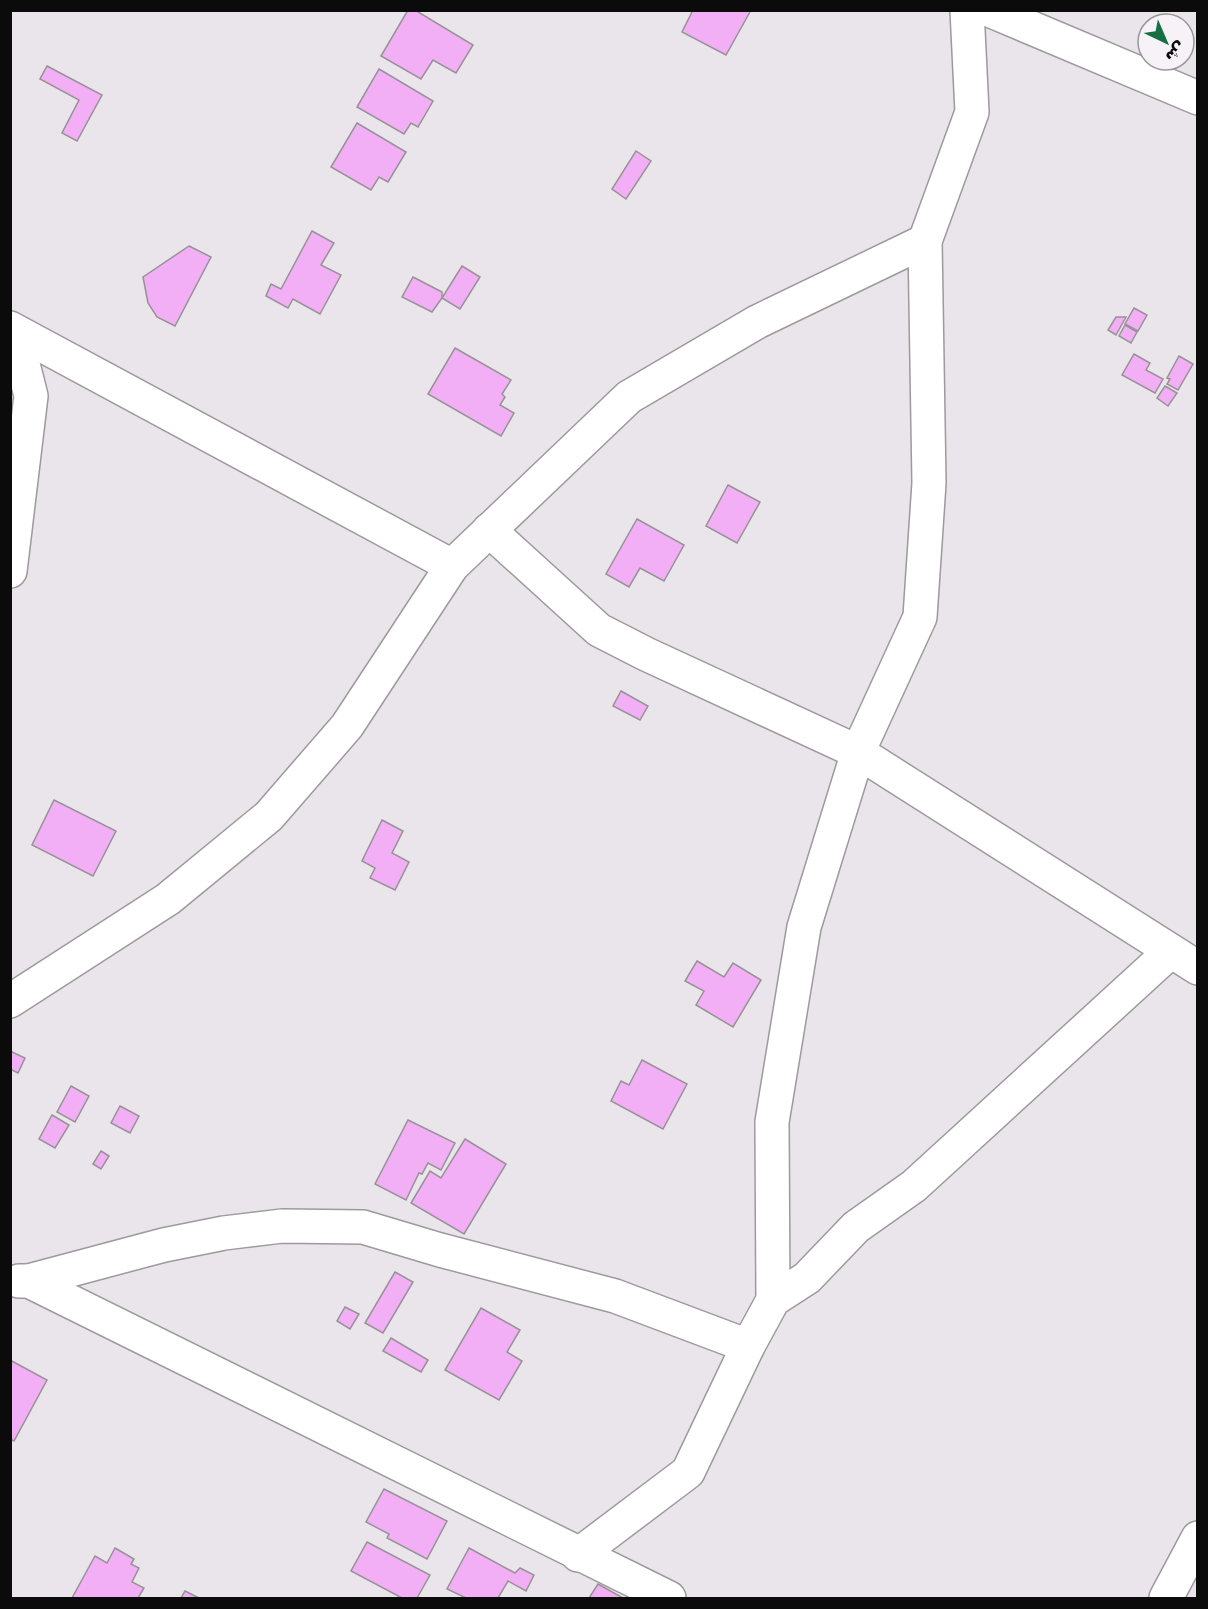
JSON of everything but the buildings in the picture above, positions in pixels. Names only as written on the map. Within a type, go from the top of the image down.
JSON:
[{"type":"street","points":[[773,1300],[772,1122],[804,927],[858,752],[920,617],[929,483],[926,241],[972,112],[967,10]]},
{"type":"street","points":[[989,10],[1197,98]]},
{"type":"street","points":[[10,1001],[168,898],[269,816],[347,726],[452,566],[629,397],[757,322],[926,241]]},
{"type":"street","points":[[10,328],[452,566]]},
{"type":"street","points":[[10,338],[22,360],[31,396],[10,571]]},
{"type":"street","points":[[489,530],[599,630],[858,752],[1184,960],[914,1186],[856,1227],[807,1278],[773,1300],[748,1346],[688,1472],[578,1555]]},
{"type":"street","points":[[20,1281],[164,1245],[224,1233],[282,1226],[363,1227],[440,1250],[615,1296],[748,1346]]},
{"type":"street","points":[[20,1281],[669,1599]]},
{"type":"street","points":[[1166,1599],[1197,1538]]}]
